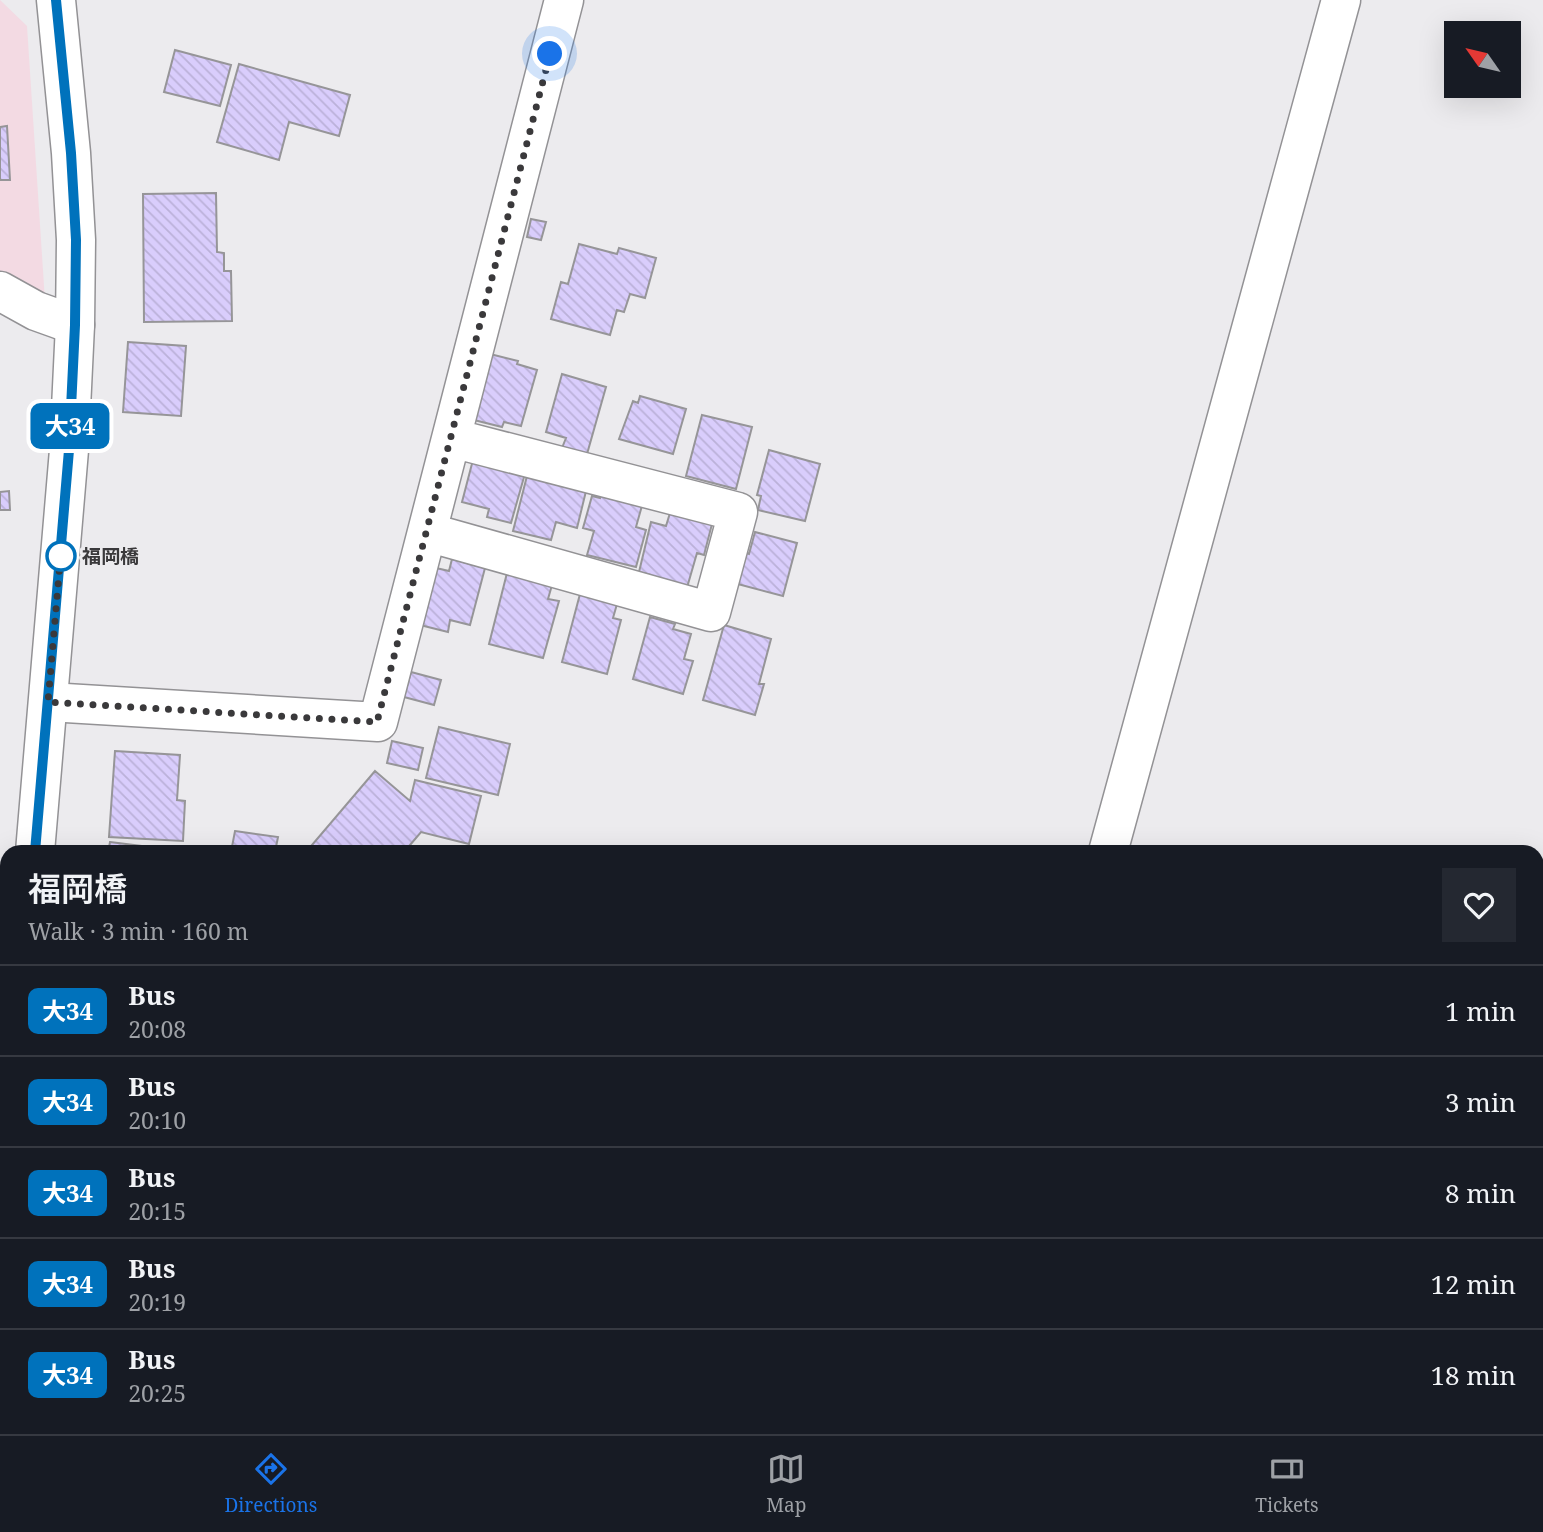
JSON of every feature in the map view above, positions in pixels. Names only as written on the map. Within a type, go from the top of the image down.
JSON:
[{"type":"street","points":[[36,845],[69,450],[75,325],[76,240],[71,153],[56,0]]},
{"type":"street","points":[[48,702],[377,722],[564,0]]},
{"type":"street","points":[[1110,845],[1341,0]]},
{"type":"street","points":[[0,291],[36,312],[75,325]]},
{"type":"street","points":[[427,532],[711,612],[738,512],[452,438]]},
{"type":"shaded area","points":[[0,0],[27,26],[45,301],[0,275]]},
{"type":"building","points":[[175,50],[231,65],[220,106],[164,92]]},
{"type":"building","points":[[239,64],[350,95],[339,136],[289,122],[279,160],[217,142]]},
{"type":"building","points":[[7,126],[10,180],[0,180],[0,127]]},
{"type":"building","points":[[216,193],[217,252],[224,253],[224,271],[231,271],[232,321],[144,322],[143,194]]},
{"type":"building","points":[[531,219],[546,222],[541,240],[527,237]]},
{"type":"building","points":[[579,244],[617,254],[619,248],[656,258],[645,298],[630,294],[624,312],[617,310],[610,335],[551,319],[561,282],[568,284]]},
{"type":"building","points":[[128,342],[186,346],[181,416],[123,412]]},
{"type":"building","points":[[490,354],[518,361],[517,364],[537,370],[521,426],[504,422],[502,427],[474,420]]},
{"type":"building","points":[[562,374],[606,387],[587,454],[562,448],[566,438],[546,432]]},
{"type":"building","points":[[640,396],[686,409],[673,454],[619,439],[633,401],[638,403]]},
{"type":"building","points":[[702,415],[752,427],[736,489],[686,476]]},
{"type":"building","points":[[769,450],[820,464],[805,521],[758,510],[761,496],[757,495]]},
{"type":"building","points":[[474,456],[526,470],[511,523],[487,517],[489,509],[462,502]]},
{"type":"building","points":[[528,472],[587,487],[577,528],[556,522],[551,540],[513,531]]},
{"type":"building","points":[[9,491],[10,510],[0,510],[0,492]]},
{"type":"building","points":[[601,491],[643,502],[636,527],[646,530],[636,567],[587,555],[594,531],[583,528],[592,496],[600,498]]},
{"type":"building","points":[[670,513],[712,524],[704,555],[697,553],[686,591],[650,582],[651,575],[639,572],[651,522],[666,526]]},
{"type":"building","points":[[755,532],[797,543],[783,596],[734,583],[743,552],[749,554]]},
{"type":"building","points":[[452,559],[485,568],[470,625],[450,620],[448,632],[420,625],[436,568],[449,571]]},
{"type":"building","points":[[507,573],[552,585],[548,599],[559,601],[543,658],[489,644]]},
{"type":"building","points":[[580,594],[617,604],[613,618],[621,620],[607,674],[562,662]]},
{"type":"building","points":[[650,617],[675,624],[673,629],[691,634],[684,659],[693,661],[683,694],[633,679]]},
{"type":"building","points":[[724,625],[771,639],[759,684],[764,684],[755,715],[703,700]]},
{"type":"building","points":[[411,672],[441,680],[434,705],[404,697]]},
{"type":"building","points":[[439,727],[510,744],[498,795],[426,778]]},
{"type":"building","points":[[392,741],[423,748],[418,770],[387,763]]},
{"type":"building","points":[[115,751],[180,755],[177,800],[185,801],[183,841],[109,837]]},
{"type":"building","points":[[375,771],[410,801],[415,780],[481,796],[469,844],[421,832],[410,845],[312,845]]},
{"type":"building","points":[[235,831],[278,837],[276,845],[232,845]]},
{"type":"building","points":[[110,842],[134,845],[109,845]]},
{"type":"bus line","name":"大34","points":[[36,845],[69,450],[75,325],[76,240],[71,153],[56,0]]},
{"type":"place","name":"福岡橋","points":[[61,556]]},
{"type":"route","points":[[61,556],[61,551],[48,702],[377,722],[550,54]]}]
